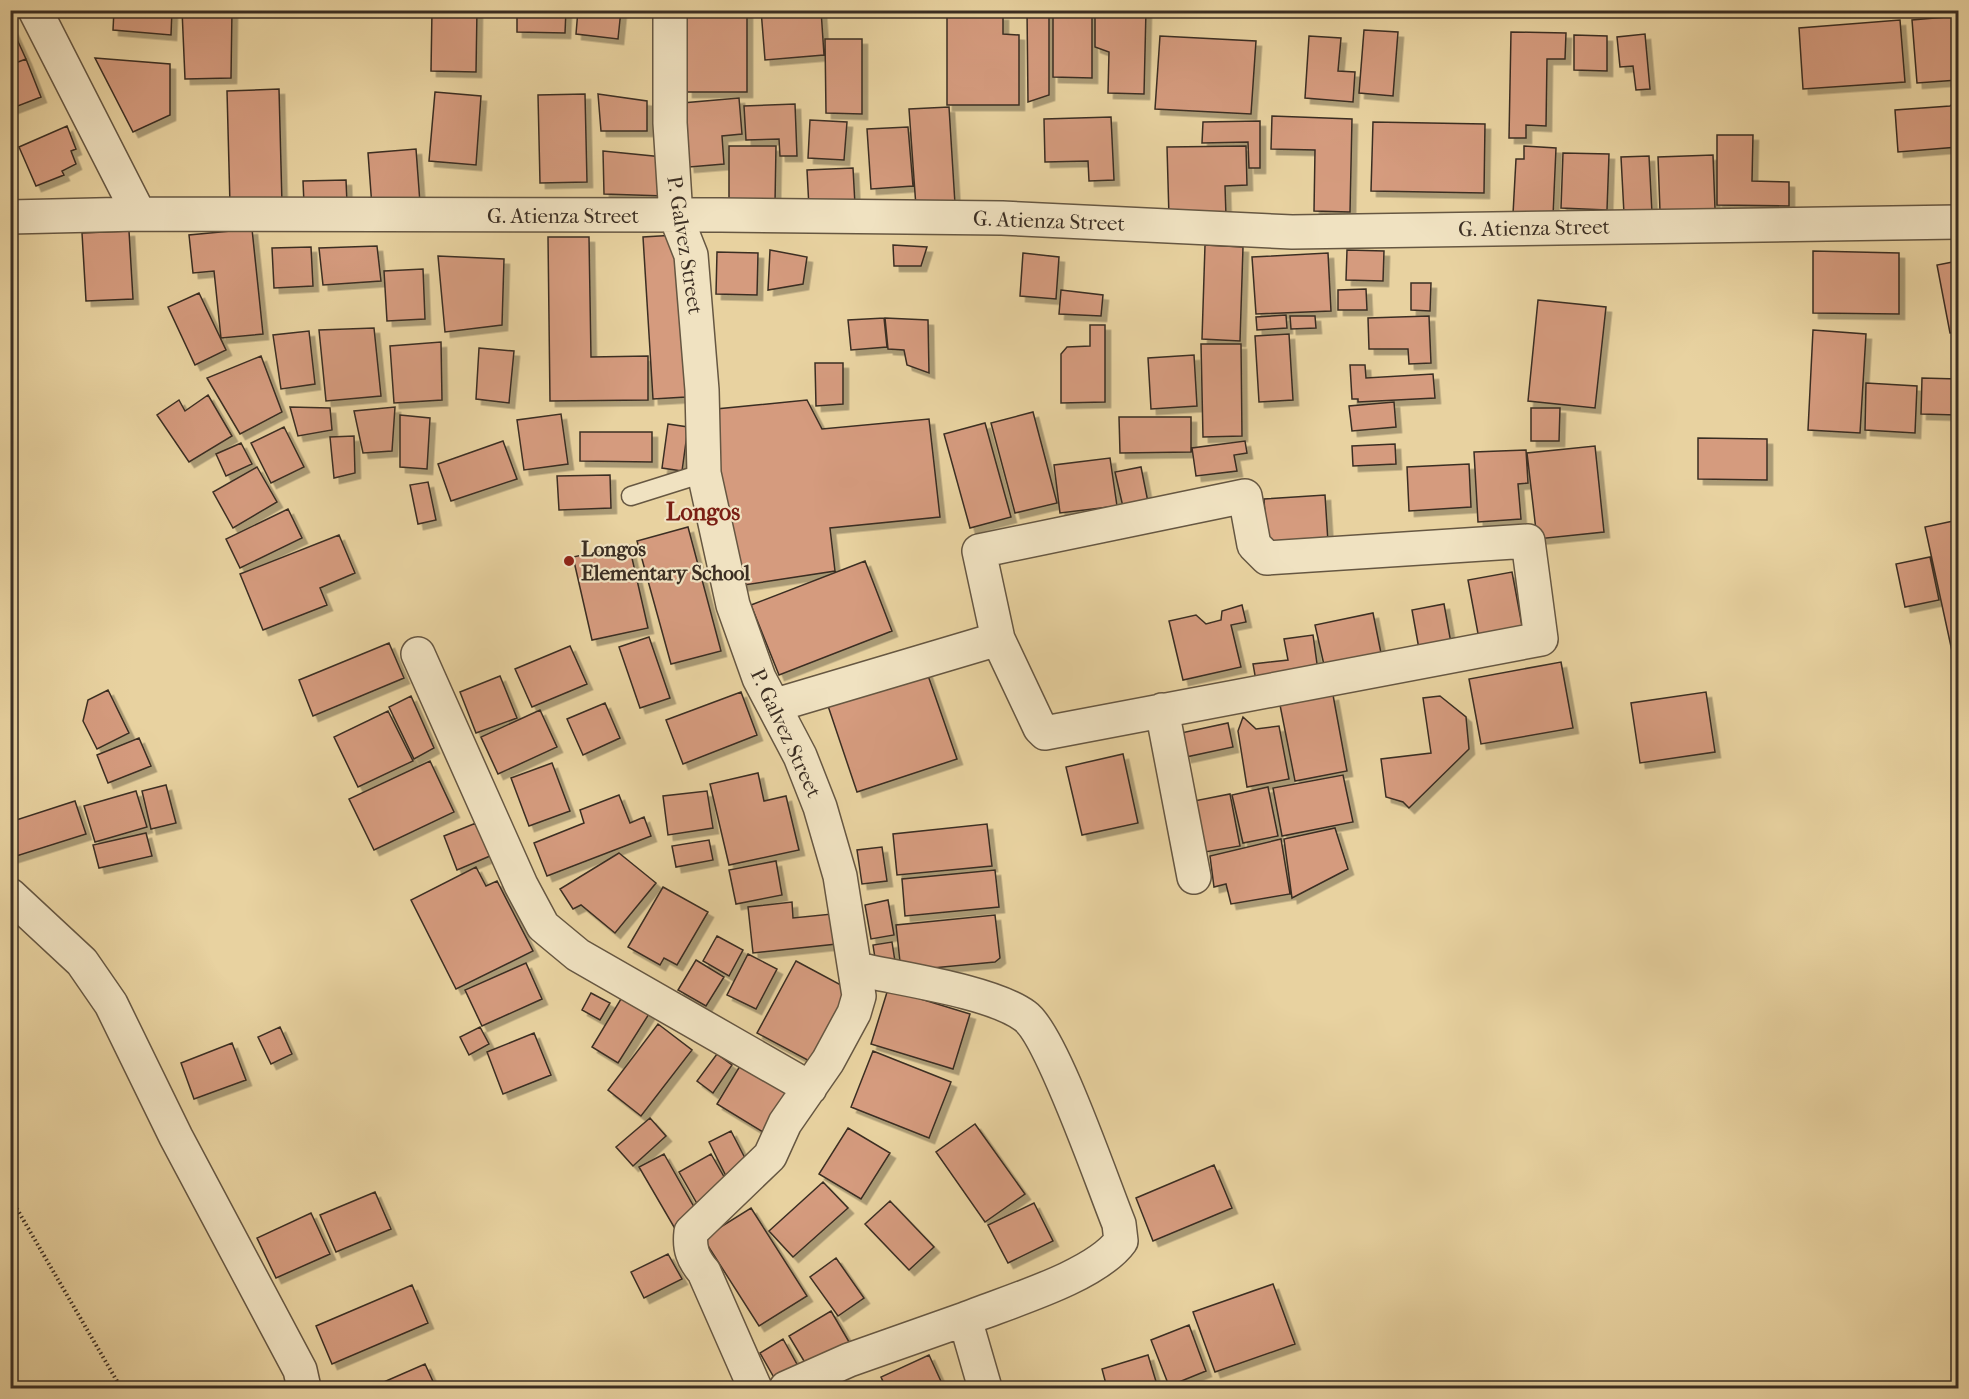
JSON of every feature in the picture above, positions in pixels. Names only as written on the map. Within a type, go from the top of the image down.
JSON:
[{"type":"street","points":[[35,10],[139,214]]},
{"type":"street","name":"P. Galvez Street","points":[[670,10],[670,123],[676,217],[691,255],[702,390],[704,473],[733,604],[759,678],[776,705],[800,756],[820,807],[840,876],[860,996],[854,1013],[828,1061],[785,1123],[770,1156],[692,1232],[690,1245],[695,1261],[704,1272],[755,1389]]},
{"type":"street","name":"G. Atienza Street","points":[[10,217],[139,214],[1002,218],[1292,232],[1959,222]]},
{"type":"street","points":[[1245,496],[1254,544],[1267,558],[1528,541],[1541,639],[1162,710],[1045,733],[1040,729],[998,639],[979,551],[1245,496]]},
{"type":"street","points":[[776,705],[998,639]]},
{"type":"street","points":[[418,654],[520,885],[543,926],[578,955],[810,1088]]},
{"type":"street","points":[[1162,710],[1194,877]]},
{"type":"street","points":[[10,895],[82,962],[111,1004],[176,1137],[300,1370],[304,1389]]},
{"type":"street","points":[[786,1389],[849,1360],[965,1319],[1076,1275],[1113,1251],[1121,1241],[1119,1224],[1036,1026],[1024,1015],[984,997],[857,969]]},
{"type":"street","points":[[965,1319],[985,1389]]},
{"type":"lane","points":[[631,496],[704,473]]},
{"type":"path","points":[[10,1197],[121,1389]]},
{"type":"building","points":[[114,10],[172,10],[171,35],[113,30]]},
{"type":"building","points":[[182,10],[232,10],[231,78],[185,79]]},
{"type":"building","points":[[432,10],[477,10],[476,72],[431,71]]},
{"type":"building","points":[[517,10],[566,10],[565,33],[517,32]]},
{"type":"building","points":[[578,10],[621,10],[618,39],[576,34]]},
{"type":"building","points":[[687,10],[747,10],[747,92],[687,92]]},
{"type":"building","points":[[761,10],[821,10],[824,55],[765,60]]},
{"type":"building","points":[[1027,10],[1049,10],[1049,95],[1028,102]]},
{"type":"building","points":[[1053,10],[1092,10],[1092,78],[1053,77]]},
{"type":"building","points":[[1095,10],[1146,10],[1144,94],[1108,93],[1109,52],[1095,47]]},
{"type":"building","points":[[947,15],[1003,15],[1003,34],[1019,35],[1019,105],[947,105]]},
{"type":"building","points":[[1958,16],[1958,80],[1917,83],[1912,20]]},
{"type":"building","points":[[1900,20],[1905,82],[1803,89],[1799,28]]},
{"type":"building","points":[[10,24],[26,59],[10,65]]},
{"type":"building","points":[[1364,30],[1398,32],[1393,96],[1359,93]]},
{"type":"building","points":[[1511,32],[1566,33],[1565,59],[1547,59],[1546,126],[1526,125],[1526,138],[1509,138]]},
{"type":"building","points":[[1645,34],[1650,89],[1636,90],[1633,66],[1620,67],[1617,37]]},
{"type":"building","points":[[1574,35],[1607,36],[1607,71],[1574,70]]},
{"type":"building","points":[[1160,36],[1256,41],[1251,114],[1155,109]]},
{"type":"building","points":[[1309,36],[1341,38],[1338,71],[1355,72],[1353,102],[1305,98]]},
{"type":"building","points":[[825,39],[862,39],[862,114],[826,113]]},
{"type":"building","points":[[95,58],[170,64],[170,115],[133,132]]},
{"type":"building","points":[[26,59],[41,97],[10,109],[10,65]]},
{"type":"building","points":[[279,89],[282,204],[230,205],[227,91]]},
{"type":"building","points":[[435,92],[481,96],[476,165],[429,161]]},
{"type":"building","points":[[585,94],[587,182],[540,183],[538,95]]},
{"type":"building","points":[[598,94],[647,101],[647,131],[601,131]]},
{"type":"building","points":[[739,98],[742,134],[722,136],[724,164],[689,167],[682,103]]},
{"type":"building","points":[[1958,99],[1958,147],[1898,152],[1895,110],[1950,106]]},
{"type":"building","points":[[795,104],[797,156],[780,156],[779,139],[746,140],[744,106]]},
{"type":"building","points":[[949,107],[955,204],[916,207],[909,109]]},
{"type":"building","points":[[1272,116],[1352,119],[1350,212],[1314,211],[1315,150],[1271,149]]},
{"type":"building","points":[[1111,117],[1114,180],[1089,181],[1088,161],[1045,162],[1044,119]]},
{"type":"building","points":[[810,120],[847,122],[844,160],[808,158]]},
{"type":"building","points":[[1260,121],[1260,168],[1249,168],[1248,142],[1202,143],[1203,122]]},
{"type":"building","points":[[1373,122],[1485,124],[1484,193],[1371,191]]},
{"type":"building","points":[[67,126],[76,149],[71,151],[76,164],[62,171],[64,175],[36,186],[19,147]]},
{"type":"building","points":[[908,127],[913,186],[871,189],[867,129]]},
{"type":"building","points":[[1717,135],[1753,135],[1752,181],[1789,182],[1789,206],[1717,205]]},
{"type":"building","points":[[729,146],[776,146],[775,203],[729,202]]},
{"type":"building","points":[[1246,146],[1247,185],[1225,186],[1226,216],[1169,217],[1167,147]]},
{"type":"building","points":[[1524,146],[1556,148],[1553,216],[1513,214],[1516,159],[1524,159]]},
{"type":"building","points":[[416,149],[420,203],[372,207],[368,153]]},
{"type":"building","points":[[603,151],[663,157],[665,196],[604,194]]},
{"type":"building","points":[[1563,153],[1609,154],[1607,210],[1561,208]]},
{"type":"building","points":[[1713,155],[1715,209],[1660,211],[1658,157]]},
{"type":"building","points":[[1649,156],[1652,213],[1624,214],[1621,157]]},
{"type":"building","points":[[853,168],[855,205],[809,208],[807,170]]},
{"type":"building","points":[[346,180],[347,203],[304,204],[303,181]]},
{"type":"building","points":[[252,229],[263,334],[221,338],[214,271],[193,273],[189,235]]},
{"type":"building","points":[[129,231],[133,299],[86,301],[82,233]]},
{"type":"building","points":[[676,235],[686,397],[653,399],[643,237]]},
{"type":"building","points":[[548,237],[589,237],[591,357],[648,356],[648,400],[550,401]]},
{"type":"building","points":[[893,245],[927,247],[921,266],[894,266]]},
{"type":"building","points":[[1205,245],[1243,247],[1240,341],[1202,339]]},
{"type":"building","points":[[377,246],[381,281],[323,285],[319,248]]},
{"type":"building","points":[[311,247],[313,286],[274,288],[272,248]]},
{"type":"building","points":[[770,250],[807,257],[803,284],[768,290]]},
{"type":"building","points":[[1347,250],[1384,251],[1383,281],[1346,280]]},
{"type":"building","points":[[1813,251],[1899,253],[1899,314],[1813,313]]},
{"type":"building","points":[[717,252],[758,253],[757,295],[716,294]]},
{"type":"building","points":[[1023,253],[1059,257],[1056,299],[1020,296]]},
{"type":"building","points":[[1328,253],[1331,311],[1256,314],[1252,257]]},
{"type":"building","points":[[438,256],[504,259],[502,325],[445,332]]},
{"type":"building","points":[[1958,261],[1958,332],[1950,333],[1937,265]]},
{"type":"building","points":[[423,269],[425,319],[387,321],[384,271]]},
{"type":"building","points":[[1411,283],[1431,283],[1430,311],[1411,310]]},
{"type":"building","points":[[1366,289],[1367,310],[1338,310],[1338,290]]},
{"type":"building","points":[[1061,290],[1103,295],[1101,316],[1059,314]]},
{"type":"building","points":[[199,293],[226,350],[195,365],[168,307]]},
{"type":"building","points":[[1538,300],[1606,307],[1595,408],[1528,401]]},
{"type":"building","points":[[1286,315],[1287,328],[1257,330],[1256,317]]},
{"type":"building","points":[[1290,316],[1315,316],[1316,328],[1291,329]]},
{"type":"building","points":[[1429,316],[1431,363],[1409,364],[1408,349],[1369,349],[1368,318]]},
{"type":"building","points":[[884,318],[887,347],[851,350],[848,320]]},
{"type":"building","points":[[885,318],[928,320],[929,373],[907,365],[904,350],[888,349]]},
{"type":"building","points":[[1090,325],[1105,325],[1105,402],[1061,403],[1061,354],[1067,347],[1090,346]]},
{"type":"building","points":[[374,328],[381,396],[326,401],[319,330]]},
{"type":"building","points":[[1813,330],[1866,334],[1860,433],[1808,430]]},
{"type":"building","points":[[309,331],[315,384],[281,389],[273,335]]},
{"type":"building","points":[[1289,334],[1293,400],[1259,402],[1255,336]]},
{"type":"building","points":[[441,342],[442,400],[394,403],[390,346]]},
{"type":"building","points":[[1201,344],[1241,344],[1242,436],[1203,437]]},
{"type":"building","points":[[479,348],[514,351],[509,403],[476,399]]},
{"type":"building","points":[[1194,355],[1197,406],[1151,409],[1148,358]]},
{"type":"building","points":[[261,356],[282,412],[240,434],[207,378]]},
{"type":"building","points":[[815,363],[843,363],[843,404],[816,406]]},
{"type":"building","points":[[1350,365],[1365,365],[1366,378],[1433,374],[1435,398],[1358,402],[1358,399],[1352,399]]},
{"type":"building","points":[[1922,378],[1958,379],[1957,415],[1921,414]]},
{"type":"building","points":[[1866,383],[1917,386],[1915,433],[1865,430]]},
{"type":"building","points":[[208,395],[232,436],[189,462],[157,415],[179,400],[185,411]]},
{"type":"building","points":[[807,400],[822,429],[929,419],[940,517],[830,528],[835,571],[731,587],[706,410]]},
{"type":"building","points":[[1394,402],[1396,427],[1352,431],[1349,406]]},
{"type":"building","points":[[290,407],[330,408],[332,430],[298,436]]},
{"type":"building","points":[[395,407],[392,451],[363,453],[354,411]]},
{"type":"building","points":[[1531,408],[1560,408],[1559,441],[1531,441]]},
{"type":"building","points":[[1033,412],[1057,503],[1015,513],[991,423]]},
{"type":"building","points":[[561,414],[568,464],[524,470],[517,420]]},
{"type":"building","points":[[400,415],[430,418],[427,469],[400,467]]},
{"type":"building","points":[[1119,417],[1191,417],[1191,452],[1120,453]]},
{"type":"building","points":[[985,423],[1011,517],[970,528],[944,434]]},
{"type":"building","points":[[668,424],[688,427],[682,471],[662,468]]},
{"type":"building","points":[[284,427],[304,467],[271,483],[251,443]]},
{"type":"building","points":[[580,432],[652,432],[652,462],[580,461]]},
{"type":"building","points":[[354,436],[355,473],[334,478],[330,437]]},
{"type":"building","points":[[1698,438],[1767,439],[1767,480],[1698,479]]},
{"type":"building","points":[[503,441],[517,479],[451,501],[438,464]]},
{"type":"building","points":[[1245,441],[1247,453],[1234,455],[1237,471],[1196,476],[1192,448]]},
{"type":"building","points":[[241,443],[252,464],[226,476],[216,454]]},
{"type":"building","points":[[1395,444],[1396,464],[1353,466],[1352,446]]},
{"type":"building","points":[[1595,446],[1604,532],[1537,539],[1527,453]]},
{"type":"building","points":[[1526,450],[1528,483],[1518,484],[1521,519],[1478,522],[1474,452]]},
{"type":"building","points":[[1110,458],[1117,506],[1060,513],[1054,465]]},
{"type":"building","points":[[1469,464],[1471,507],[1409,511],[1407,467]]},
{"type":"building","points":[[257,467],[277,502],[233,528],[213,492]]},
{"type":"building","points":[[1141,467],[1148,502],[1123,507],[1115,472]]},
{"type":"building","points":[[610,475],[611,508],[559,510],[557,476]]},
{"type":"building","points":[[428,482],[436,520],[418,524],[410,485]]},
{"type":"building","points":[[1325,495],[1328,542],[1267,546],[1264,499]]},
{"type":"building","points":[[288,509],[302,538],[240,568],[226,539]]},
{"type":"building","points":[[1958,520],[1958,665],[1955,665],[1925,527]]},
{"type":"building","points":[[688,527],[721,651],[671,664],[637,541]]},
{"type":"building","points":[[339,535],[355,573],[320,588],[327,605],[263,630],[240,574]]},
{"type":"building","points":[[629,545],[648,628],[592,640],[573,557]]},
{"type":"building","points":[[1930,557],[1939,600],[1905,607],[1896,564]]},
{"type":"building","points":[[865,561],[892,631],[779,675],[751,605]]},
{"type":"building","points":[[1512,572],[1523,631],[1479,639],[1468,580]]},
{"type":"building","points":[[1444,604],[1451,643],[1419,649],[1412,610]]},
{"type":"building","points":[[1242,605],[1246,622],[1231,625],[1241,667],[1183,680],[1169,621],[1196,615],[1206,624],[1221,620],[1222,611]]},
{"type":"building","points":[[1373,613],[1383,663],[1324,665],[1315,625]]},
{"type":"building","points":[[1313,635],[1318,671],[1256,681],[1253,664],[1288,660],[1284,639]]},
{"type":"building","points":[[649,637],[670,698],[640,708],[619,647]]},
{"type":"building","points":[[389,643],[404,678],[313,716],[299,680]]},
{"type":"building","points":[[570,646],[587,684],[532,707],[515,669]]},
{"type":"building","points":[[1561,662],[1573,728],[1481,744],[1469,679]]},
{"type":"building","points":[[924,664],[957,759],[857,792],[825,697]]},
{"type":"building","points":[[500,676],[517,718],[476,733],[460,692]]},
{"type":"building","points":[[108,690],[129,733],[97,749],[83,721],[88,700]]},
{"type":"building","points":[[741,692],[757,735],[683,764],[666,720]]},
{"type":"building","points":[[1706,692],[1715,752],[1640,763],[1631,703]]},
{"type":"building","points":[[1333,695],[1347,771],[1295,781],[1280,705]]},
{"type":"building","points":[[411,696],[434,748],[414,759],[389,707]]},
{"type":"building","points":[[1440,696],[1466,717],[1469,749],[1409,808],[1403,802],[1386,797],[1381,759],[1431,753],[1423,698]]},
{"type":"building","points":[[605,703],[620,738],[583,755],[567,719]]},
{"type":"building","points":[[540,710],[557,747],[498,774],[481,737]]},
{"type":"building","points":[[388,711],[413,761],[358,787],[334,737]]},
{"type":"building","points":[[1243,717],[1256,729],[1279,726],[1289,779],[1247,787],[1238,731]]},
{"type":"building","points":[[1228,723],[1233,747],[1186,757],[1181,733]]},
{"type":"building","points":[[139,738],[151,766],[108,783],[97,755]]},
{"type":"building","points":[[1123,754],[1138,823],[1082,835],[1066,767]]},
{"type":"building","points":[[430,761],[454,812],[374,850],[349,799]]},
{"type":"building","points":[[552,763],[570,811],[529,826],[511,778]]},
{"type":"building","points":[[758,773],[764,801],[786,796],[799,850],[729,865],[710,784]]},
{"type":"building","points":[[1343,775],[1353,822],[1282,836],[1273,788]]},
{"type":"building","points":[[166,785],[176,823],[151,829],[142,791]]},
{"type":"building","points":[[1268,787],[1278,836],[1243,843],[1232,795]]},
{"type":"building","points":[[136,791],[147,827],[95,842],[84,806]]},
{"type":"building","points":[[707,791],[713,828],[668,835],[663,796]]},
{"type":"building","points":[[1230,794],[1240,846],[1205,852],[1194,801]]},
{"type":"building","points":[[619,795],[630,823],[644,817],[651,836],[547,876],[534,843],[584,823],[580,810]]},
{"type":"building","points":[[75,801],[86,834],[10,858],[10,822]]},
{"type":"building","points":[[476,823],[490,856],[457,870],[444,836]]},
{"type":"building","points":[[987,824],[992,866],[897,875],[893,834]]},
{"type":"building","points":[[1335,828],[1348,869],[1292,898],[1284,839]]},
{"type":"building","points":[[146,833],[152,856],[99,868],[93,845]]},
{"type":"building","points":[[1281,839],[1290,894],[1231,904],[1226,884],[1214,887],[1210,856]]},
{"type":"building","points":[[709,840],[713,860],[676,867],[672,846]]},
{"type":"building","points":[[882,847],[887,881],[862,884],[857,850]]},
{"type":"building","points":[[619,853],[656,883],[615,933],[581,905],[573,909],[560,889]]},
{"type":"building","points":[[776,861],[782,895],[736,904],[729,870]]},
{"type":"building","points":[[476,867],[486,886],[497,881],[533,951],[456,989],[411,900]]},
{"type":"building","points":[[995,870],[999,907],[905,916],[902,879]]},
{"type":"building","points":[[663,887],[708,912],[677,965],[664,958],[660,965],[628,947]]},
{"type":"building","points":[[888,900],[894,935],[871,939],[865,905]]},
{"type":"building","points":[[792,902],[793,918],[842,913],[846,943],[753,953],[748,907]]},
{"type":"building","points":[[995,915],[1000,958],[995,962],[901,971],[896,925]]},
{"type":"building","points":[[717,936],[743,950],[729,976],[703,961]]},
{"type":"building","points":[[892,942],[896,968],[877,971],[873,945]]},
{"type":"building","points":[[748,954],[777,969],[756,1009],[727,995]]},
{"type":"building","points":[[696,960],[724,977],[706,1006],[678,990]]},
{"type":"building","points":[[796,961],[854,992],[815,1064],[757,1033]]},
{"type":"building","points":[[526,963],[542,999],[482,1026],[465,990]]},
{"type":"building","points":[[627,989],[654,1006],[618,1063],[592,1047]]},
{"type":"building","points":[[888,989],[970,1014],[953,1069],[871,1044]]},
{"type":"building","points":[[591,993],[610,1003],[600,1020],[582,1010]]},
{"type":"building","points":[[658,1024],[692,1050],[641,1116],[608,1090]]},
{"type":"building","points":[[280,1027],[292,1054],[271,1064],[258,1037]]},
{"type":"building","points":[[480,1027],[489,1044],[469,1055],[460,1037]]},
{"type":"building","points":[[534,1033],[551,1075],[503,1094],[487,1052]]},
{"type":"building","points":[[232,1043],[246,1080],[194,1099],[181,1063]]},
{"type":"building","points":[[873,1051],[951,1082],[929,1138],[851,1107]]},
{"type":"building","points":[[717,1054],[732,1065],[713,1093],[697,1081]]},
{"type":"building","points":[[746,1056],[798,1087],[768,1135],[717,1104]]},
{"type":"building","points":[[650,1118],[666,1136],[633,1166],[616,1147]]},
{"type":"building","points":[[975,1124],[1025,1194],[985,1222],[936,1152]]},
{"type":"building","points":[[848,1128],[890,1153],[861,1199],[819,1174]]},
{"type":"building","points":[[731,1131],[748,1164],[726,1176],[709,1142]]},
{"type":"building","points":[[664,1154],[698,1214],[674,1227],[639,1167]]},
{"type":"building","points":[[711,1154],[731,1189],[699,1207],[679,1172]]},
{"type":"building","points":[[1214,1165],[1232,1208],[1153,1241],[1136,1198]]},
{"type":"building","points":[[823,1182],[848,1208],[793,1257],[769,1231]]},
{"type":"building","points":[[375,1192],[391,1229],[336,1252],[320,1215]]},
{"type":"building","points":[[890,1201],[934,1247],[909,1270],[865,1224]]},
{"type":"building","points":[[1034,1203],[1053,1241],[1008,1263],[988,1225]]},
{"type":"building","points":[[751,1208],[807,1296],[759,1326],[703,1238]]},
{"type":"building","points":[[311,1213],[330,1254],[276,1278],[257,1238]]},
{"type":"building","points":[[668,1254],[682,1279],[644,1298],[631,1272]]},
{"type":"building","points":[[836,1258],[864,1298],[838,1316],[810,1277]]},
{"type":"building","points":[[1273,1284],[1295,1344],[1215,1372],[1193,1312]]},
{"type":"building","points":[[412,1285],[428,1323],[332,1364],[316,1326]]},
{"type":"building","points":[[831,1311],[852,1347],[810,1371],[789,1336]]},
{"type":"building","points":[[1189,1325],[1206,1371],[1169,1386],[1151,1340]]},
{"type":"building","points":[[783,1339],[803,1375],[780,1388],[760,1353]]},
{"type":"building","points":[[929,1355],[944,1388],[886,1388],[881,1377]]},
{"type":"building","points":[[1148,1355],[1158,1388],[1107,1388],[1102,1369]]},
{"type":"building","points":[[425,1364],[436,1388],[370,1388]]},
{"type":"place","name":"Longos Elementary School","points":[[569,561]]},
{"type":"district","name":"Longos","points":[[703,512]]}]
